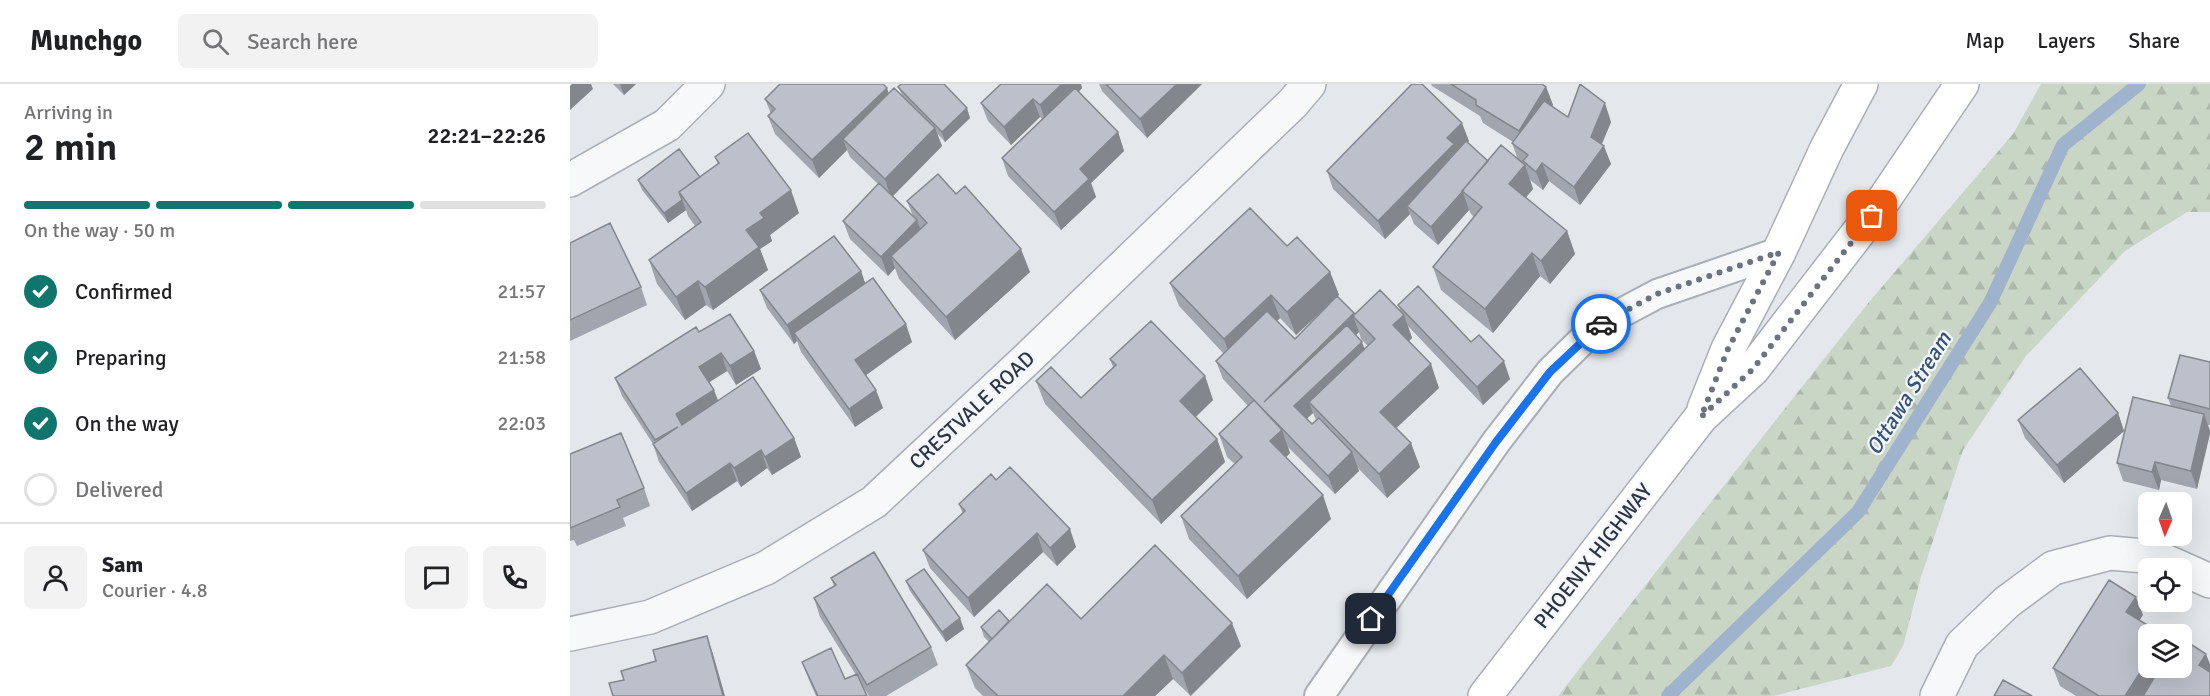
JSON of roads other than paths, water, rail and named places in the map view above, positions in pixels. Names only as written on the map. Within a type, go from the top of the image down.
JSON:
[{"type":"main road","name":"PHOENIX HIGHWAY","points":[[1701,417],[1728,349],[1779,252],[1827,148],[1861,84]]},
{"type":"main road","name":"PHOENIX HIGHWAY","points":[[1485,696],[1701,417],[1753,369],[1886,198],[1962,84]]},
{"type":"street","points":[[570,180],[667,125],[708,84]]},
{"type":"street","name":"CRESTVALE ROAD","points":[[570,634],[650,617],[766,568],[874,502],[1028,359],[1293,103],[1309,84]]},
{"type":"street","points":[[1937,696],[1962,645],[2007,602],[2053,568],[2110,553],[2156,557],[2210,581]]},
{"type":"lane","points":[[1319,696],[1496,442],[1550,372],[1597,326],[1657,294],[1779,252]]},
{"type":"waterway","name":"Ottawa Stream","points":[[1668,696],[1858,512],[1990,303],[2063,145],[2139,84]]}]
